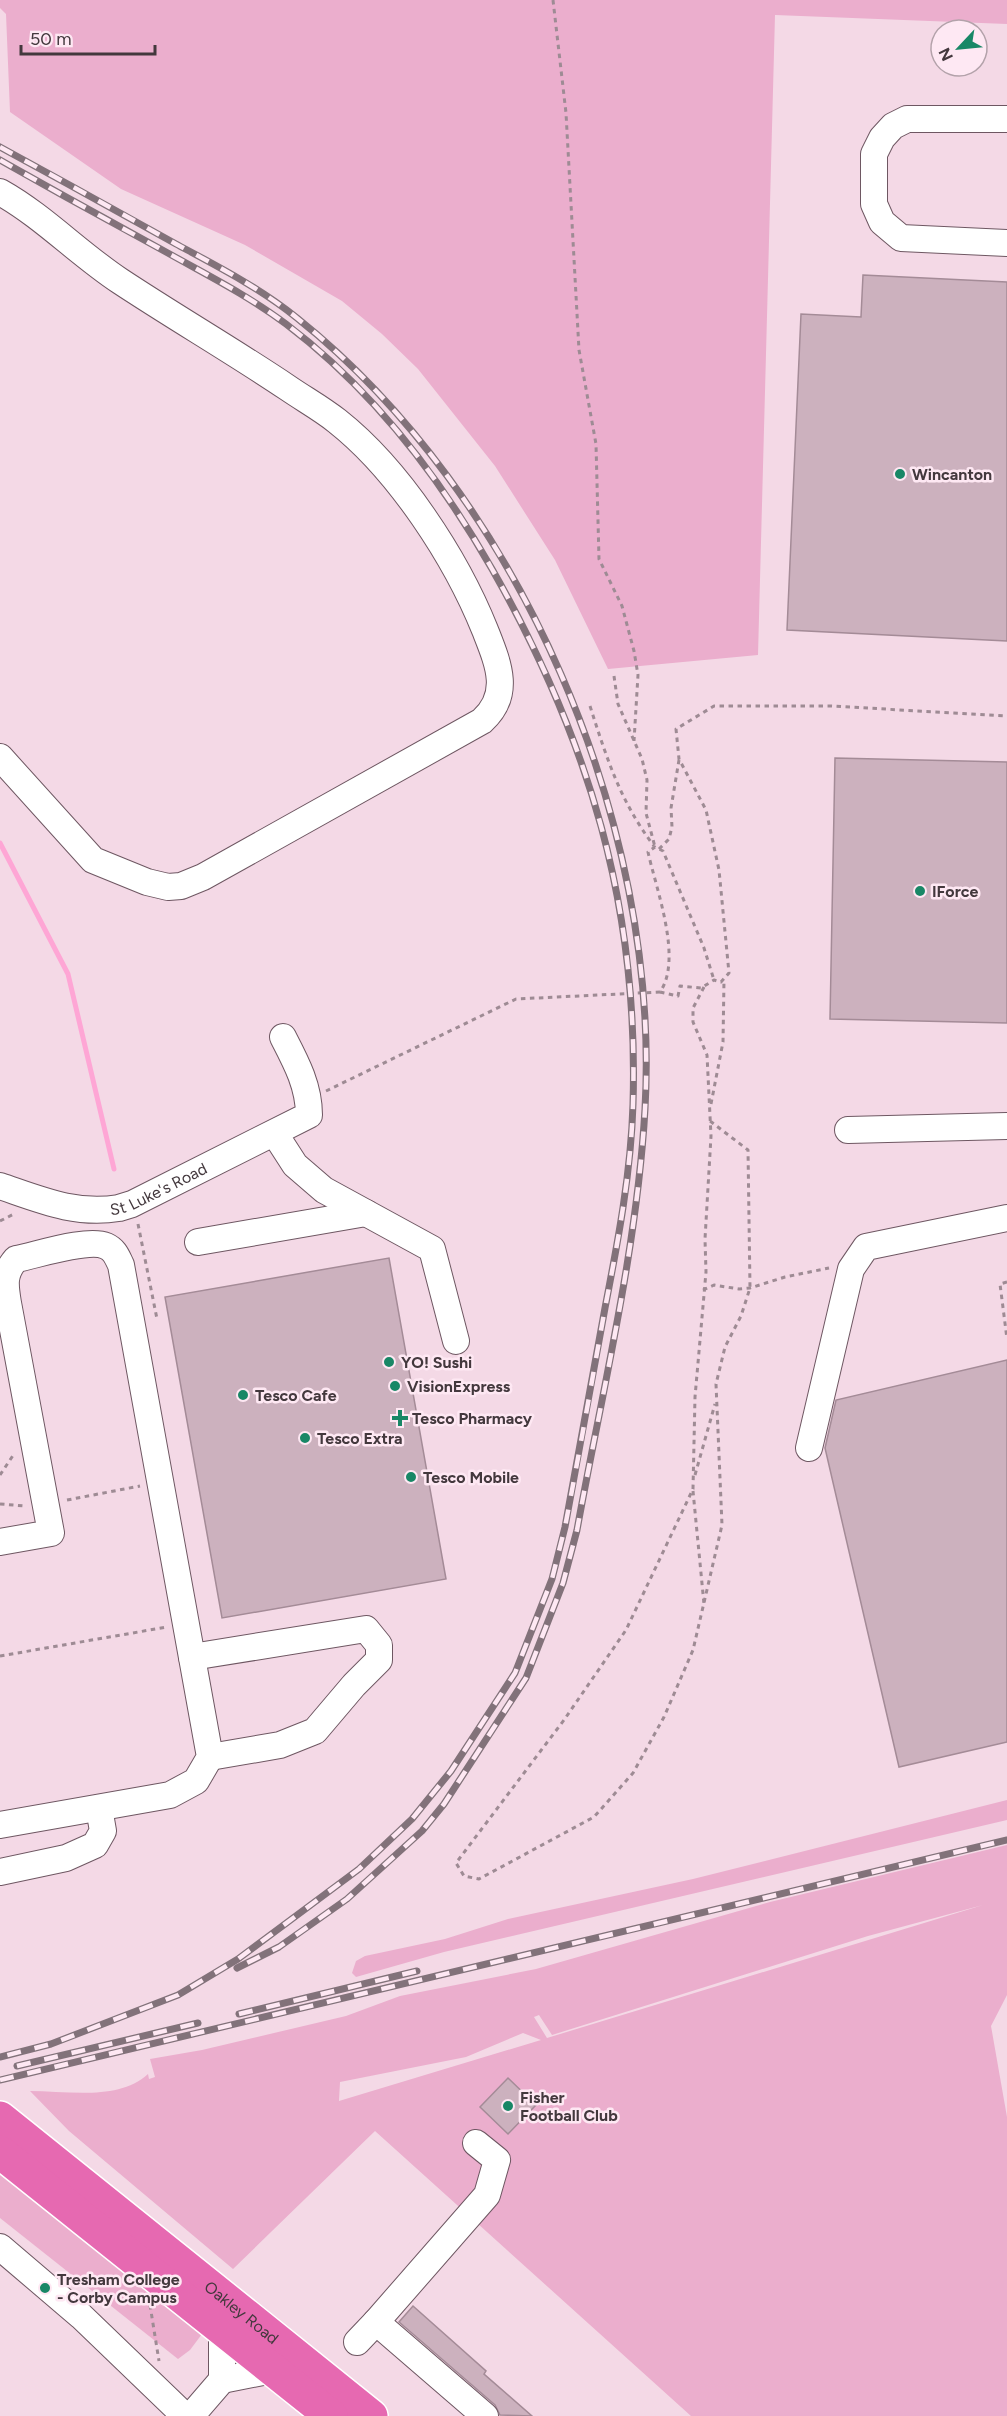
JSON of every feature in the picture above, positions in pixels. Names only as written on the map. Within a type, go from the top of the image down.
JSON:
[{"type":"highway","name":"Oakley Road","points":[[0,2118],[370,2416]]},
{"type":"highway","name":"Oakley Road","points":[[0,2152],[331,2416]]},
{"type":"street","points":[[1007,120],[907,119],[893,126],[882,138],[874,153],[874,204],[882,222],[901,238],[1007,243]]},
{"type":"street","points":[[0,192],[97,266],[228,347],[338,421],[396,481],[432,528],[479,617],[496,658],[500,680],[499,700],[482,721],[203,877],[181,886],[168,887],[147,882],[93,860],[0,757]]},
{"type":"street","name":"St Luke's Road","points":[[0,1186],[54,1204],[93,1212],[119,1208],[275,1134],[309,1115],[309,1099],[302,1075],[283,1037]]},
{"type":"street","points":[[848,1130],[1007,1126]]},
{"type":"street","points":[[275,1134],[295,1165],[324,1190],[432,1249],[456,1341]]},
{"type":"street","points":[[198,1242],[366,1213]]},
{"type":"street","points":[[809,1448],[854,1265],[866,1247],[1007,1218]]},
{"type":"street","points":[[0,1542],[51,1533],[5,1281],[8,1268],[16,1259],[90,1244],[105,1245],[115,1252],[121,1265],[210,1757],[196,1781],[170,1795],[0,1825]]},
{"type":"street","points":[[192,1657],[366,1629],[379,1645],[380,1660],[354,1685],[315,1731],[280,1745],[210,1757]]},
{"type":"street","points":[[0,1872],[66,1858],[95,1845],[103,1831],[99,1808]]},
{"type":"street","points":[[357,2342],[462,2220],[487,2195],[497,2160],[476,2143]]},
{"type":"street","points":[[0,2247],[81,2316],[185,2416]]},
{"type":"street","points":[[376,2322],[485,2416]]},
{"type":"street","points":[[222,2330],[222,2380]]},
{"type":"street","points":[[191,2416],[222,2380],[273,2370]]},
{"type":"path","points":[[554,0],[566,113],[579,350],[596,444],[599,559],[622,606],[634,651],[638,675],[634,741]]},
{"type":"path","points":[[614,676],[618,704],[647,780],[646,813],[657,848]]},
{"type":"path","points":[[590,706],[614,781],[640,827],[657,848],[663,851],[704,948],[714,980]]},
{"type":"path","points":[[660,992],[665,985],[669,959],[666,926],[648,852],[669,839],[672,826],[671,808],[679,759],[676,729],[714,706],[831,706],[1007,716]]},
{"type":"path","points":[[679,759],[706,810],[719,870],[729,953],[729,973],[721,982],[714,980]]},
{"type":"path","points":[[710,1109],[723,1042],[724,978]]},
{"type":"path","points":[[516,999],[660,992],[678,996],[681,986],[691,989],[704,987],[714,980]]},
{"type":"path","points":[[704,987],[693,1008],[693,1022],[707,1055],[710,1109],[703,1290],[695,1397],[693,1489],[705,1606]]},
{"type":"path","points":[[693,1489],[626,1630],[564,1720],[456,1863],[464,1876],[479,1879],[594,1817],[633,1773],[664,1717],[693,1650],[722,1525],[716,1384],[725,1347],[741,1316],[750,1288],[748,1150],[710,1121]]},
{"type":"path","points":[[136,1216],[157,1319]]},
{"type":"path","points":[[703,1290],[714,1285],[739,1289],[750,1288],[816,1269],[854,1265]]},
{"type":"path","points":[[1007,1282],[1000,1284],[1007,1339]]},
{"type":"path","points":[[693,1480],[716,1399]]},
{"type":"path","points":[[44,1504],[160,1482]]},
{"type":"path","points":[[0,1656],[186,1624]]},
{"type":"path","points":[[151,2302],[149,2310],[162,2377],[156,2388]]},
{"type":"shaded area","points":[[0,0],[1007,0],[1007,24],[989,23],[989,18],[929,18],[929,21],[775,15],[758,655],[608,669],[555,560],[495,466],[418,369],[382,334],[342,301],[245,245],[121,189],[10,112],[6,14],[0,8]]},
{"type":"shaded area","points":[[1007,1800],[1007,1820],[444,1952],[356,1977],[352,1973],[356,1961],[365,1956],[445,1939],[508,1919],[693,1879]]},
{"type":"shaded area","points":[[1007,1845],[1007,1995],[991,2026],[1007,2117],[1007,2416],[691,2416],[375,2131],[233,2269],[69,2131],[30,2091],[92,2093],[123,2088],[148,2074],[149,2079],[155,2077],[150,2059],[202,2050],[346,2016],[400,1996],[536,1969],[770,1902]],"holes":[[[983,1905],[547,2038],[534,2017],[539,2015],[552,2035],[868,1936]],[[523,2033],[541,2040],[339,2101],[340,2082],[466,2057]]]},
{"type":"shaded area","points":[[0,2165],[202,2334],[190,2350],[178,2359],[0,2218]]},
{"type":"building","name":"Wincanton","points":[[863,275],[1007,282],[1007,641],[787,630],[801,314],[861,317]]},
{"type":"building","name":"IForce","points":[[835,758],[1007,762],[1007,1023],[830,1019]]},
{"type":"building","name":"Tesco Extra","points":[[389,1258],[446,1579],[222,1618],[165,1297]]},
{"type":"building","points":[[1007,1360],[1007,1742],[899,1767],[825,1448],[836,1400]]},
{"type":"building","name":"Fisher Football Club","points":[[508,2078],[536,2105],[508,2134],[480,2107]]},
{"type":"building","points":[[413,2306],[486,2371],[484,2374],[532,2416],[500,2415],[495,2405],[399,2322]]},
{"type":"waterway","points":[[0,843],[68,974],[114,1169]]},
{"type":"railway","points":[[0,147],[223,269],[283,307],[377,391],[448,477],[509,571],[561,673],[601,780],[629,890],[644,1000],[645,1109],[641,1162],[627,1268],[577,1530],[563,1583],[526,1678],[444,1804],[422,1831],[347,1899],[279,1947],[237,1968]]},
{"type":"railway","points":[[0,160],[228,286],[286,324],[317,349],[375,406],[401,436],[450,501],[492,569],[526,633],[556,697],[581,761],[601,826],[617,893],[627,961],[633,1031],[632,1130],[627,1181],[565,1527],[552,1579],[515,1673],[451,1771],[412,1819],[359,1869],[238,1959],[178,1995],[51,2044],[0,2057]]},
{"type":"railway","points":[[0,2080],[1007,1840]]},
{"type":"railway","points":[[239,2014],[417,1971]]},
{"type":"railway","points":[[17,2066],[198,2023]]},
{"type":"place","name":"Wincanton","points":[[900,474]]},
{"type":"place","name":"IForce","points":[[920,891]]},
{"type":"place","name":"YO! Sushi","points":[[389,1362]]},
{"type":"place","name":"VisionExpress","points":[[395,1386]]},
{"type":"place","name":"Tesco Cafe","points":[[243,1395]]},
{"type":"place","name":"Tesco Pharmacy","points":[[400,1418]]},
{"type":"place","name":"Tesco Extra","points":[[305,1438]]},
{"type":"place","name":"Tesco Mobile","points":[[411,1477]]},
{"type":"place","name":"Fisher Football Club","points":[[508,2106]]},
{"type":"place","name":"Tresham College - Corby Campus","points":[[45,2288]]}]
